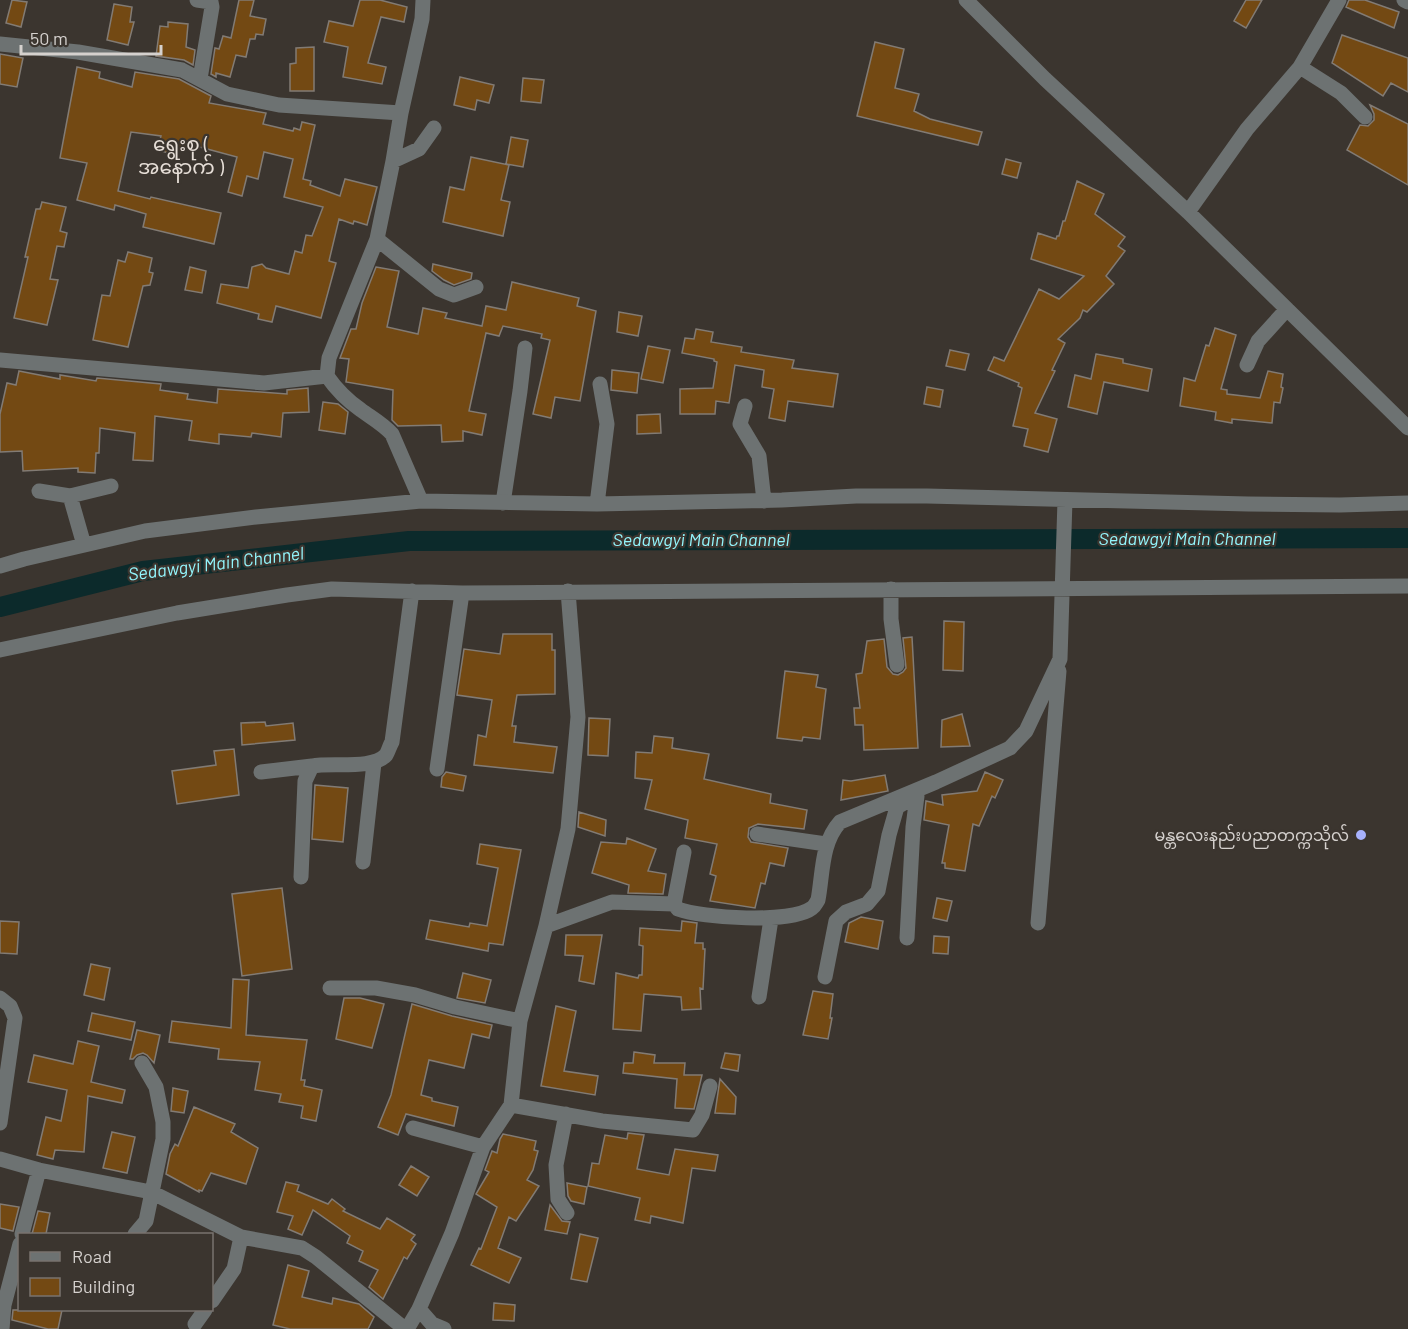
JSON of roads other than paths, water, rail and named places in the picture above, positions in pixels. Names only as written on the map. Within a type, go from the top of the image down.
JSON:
[{"type":"street","points":[[197,0],[211,2],[212,7],[200,79]]},
{"type":"street","points":[[421,501],[392,434],[360,410],[340,392],[327,376],[329,358],[377,239],[422,19],[423,0]]},
{"type":"street","points":[[966,0],[1045,79],[1188,212],[1408,428]]},
{"type":"street","points":[[1188,212],[1247,129],[1300,68],[1339,0]]},
{"type":"street","points":[[0,44],[78,52],[182,70],[227,94],[279,105],[401,113]]},
{"type":"street","points":[[1300,68],[1341,93],[1365,117]]},
{"type":"street","points":[[393,161],[419,149],[434,128]]},
{"type":"street","points":[[377,239],[439,289],[453,295],[476,287]]},
{"type":"street","points":[[1247,365],[1258,341],[1287,309]]},
{"type":"street","points":[[503,502],[525,348]]},
{"type":"street","points":[[0,360],[264,383],[327,376]]},
{"type":"street","points":[[597,504],[607,424],[600,384]]},
{"type":"street","points":[[745,406],[740,424],[759,456],[764,501]]},
{"type":"street","points":[[39,491],[70,496],[111,486]]},
{"type":"street","points":[[70,496],[84,545]]},
{"type":"street","points":[[0,566],[145,531],[256,517],[421,501],[597,504],[764,501],[856,496],[1260,505],[1408,503]]},
{"type":"street","points":[[1038,923],[1060,659],[1065,500]]},
{"type":"street","points":[[0,650],[177,613],[332,589],[462,593],[1408,586]]},
{"type":"street","points":[[891,589],[891,619],[897,665]]},
{"type":"street","points":[[261,772],[322,764],[374,763],[386,755],[392,742],[412,591]]},
{"type":"street","points":[[0,1159],[39,1170],[151,1192],[241,1237],[302,1248],[406,1329],[419,1310],[452,1233],[483,1147],[510,1104],[520,1021],[546,926],[568,829],[578,717],[568,591]]},
{"type":"street","points":[[437,769],[462,593]]},
{"type":"street","points":[[546,926],[612,902],[674,904],[678,909],[684,911],[771,919],[812,908],[818,900],[826,844],[832,831],[840,822],[1010,748],[1026,731],[1060,659]]},
{"type":"street","points":[[363,862],[374,763]]},
{"type":"street","points":[[301,877],[305,781],[312,766]]},
{"type":"street","points":[[825,977],[836,921],[846,912],[867,904],[878,891],[897,807],[936,782]]},
{"type":"street","points":[[907,938],[913,827],[917,796]]},
{"type":"street","points":[[757,834],[826,844]]},
{"type":"street","points":[[674,904],[684,852]]},
{"type":"street","points":[[759,997],[771,919]]},
{"type":"street","points":[[330,988],[376,988],[415,995],[455,1007],[520,1021]]},
{"type":"street","points":[[0,999],[10,1006],[15,1018],[0,1123]]},
{"type":"street","points":[[136,1233],[147,1221],[151,1192],[160,1157],[163,1122],[156,1087],[142,1064]]},
{"type":"street","points":[[510,1104],[602,1121],[693,1130],[702,1115],[710,1086]]},
{"type":"street","points":[[566,1114],[556,1165],[558,1199],[567,1213]]},
{"type":"street","points":[[413,1128],[483,1147]]},
{"type":"street","points":[[22,1233],[39,1170]]},
{"type":"street","points":[[213,1300],[234,1269],[241,1237]]},
{"type":"street","points":[[2,1329],[2,1305],[18,1251]]},
{"type":"street","points":[[419,1310],[432,1324],[444,1329]]},
{"type":"street","points":[[195,1324],[204,1311]]},
{"type":"waterway","name":"Sedawgyi Main Channel","points":[[0,607],[143,571],[409,541],[1408,538]]},
{"type":"place","name":"မန္တလေးနည်းပညာတက္ကသိုလ်","points":[[1361,835]]},
{"type":"district","name":"ရွေးစု ( အနောက် )","points":[[181,156]]}]
